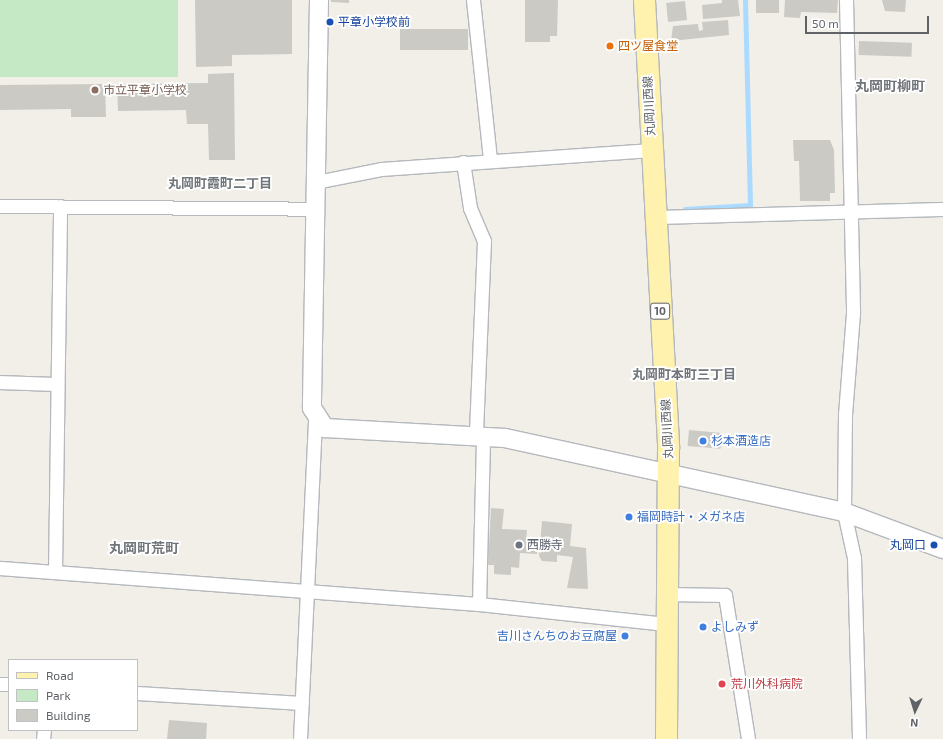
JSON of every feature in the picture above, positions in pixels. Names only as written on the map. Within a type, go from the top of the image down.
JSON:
[{"type":"main road","name":"丸岡川西線","points":[[644,0],[668,472],[666,739]]},
{"type":"street","points":[[300,739],[309,593],[315,418],[312,408],[319,0]]},
{"type":"street","points":[[473,0],[490,159]]},
{"type":"street","points":[[846,0],[849,213],[853,313],[845,414],[844,512],[854,558],[859,739]]},
{"type":"street","points":[[316,182],[381,169],[490,159],[651,150]]},
{"type":"street","points":[[463,162],[470,208],[484,241],[479,434],[479,604]]},
{"type":"street","points":[[0,206],[316,209]]},
{"type":"street","points":[[55,572],[56,384],[60,206]]},
{"type":"street","points":[[655,217],[849,213],[943,209]]},
{"type":"street","points":[[0,382],[56,384]]},
{"type":"street","points":[[315,418],[324,428],[336,430],[479,434],[668,472],[844,512],[943,549]]},
{"type":"street","points":[[0,568],[309,593],[479,604],[666,624]]},
{"type":"street","points":[[667,594],[725,595],[748,739]]},
{"type":"street","points":[[138,693],[302,702]]},
{"type":"green space","points":[[0,0],[178,0],[178,77],[0,77]]},
{"type":"building","points":[[195,0],[292,0],[292,54],[232,55],[232,66],[196,67]]},
{"type":"building","points":[[331,0],[349,0],[349,3],[331,2]]},
{"type":"building","points":[[525,0],[558,0],[557,36],[550,36],[550,42],[525,42]]},
{"type":"building","points":[[722,0],[738,0],[740,16],[703,19],[702,5],[722,3]]},
{"type":"building","points":[[756,0],[779,0],[779,13],[756,13]]},
{"type":"building","points":[[785,0],[838,0],[837,13],[801,12],[800,18],[784,17]]},
{"type":"building","points":[[882,0],[906,0],[905,12],[885,11]]},
{"type":"building","points":[[685,1],[687,20],[668,22],[666,3]]},
{"type":"building","points":[[728,20],[729,35],[671,41],[673,26],[698,24],[699,31],[703,30],[702,22]]},
{"type":"building","points":[[400,29],[468,29],[468,50],[400,50]]},
{"type":"building","points":[[859,41],[912,43],[911,57],[859,55]]},
{"type":"building","points":[[234,73],[235,160],[209,160],[208,124],[187,124],[186,110],[118,111],[117,84],[208,83],[208,74]]},
{"type":"building","points":[[105,84],[106,117],[71,117],[71,109],[0,110],[0,85]]},
{"type":"building","points":[[793,140],[830,140],[834,150],[835,193],[830,193],[830,201],[800,201],[799,161],[794,161]]},
{"type":"building","points":[[689,430],[722,433],[720,449],[688,446]]},
{"type":"building","points":[[491,508],[504,509],[502,529],[527,530],[526,541],[538,542],[537,554],[520,553],[519,568],[511,567],[511,575],[494,574],[494,565],[488,565]]},
{"type":"building","points":[[542,521],[572,524],[570,546],[586,548],[588,589],[567,588],[573,557],[557,555],[557,562],[542,561],[539,556]]},
{"type":"building","points":[[169,720],[207,723],[206,739],[167,739]]},
{"type":"waterway","points":[[685,209],[750,205],[745,0]]},
{"type":"place","name":"平章小学校前","points":[[330,22]]},
{"type":"place","name":"四ツ屋食堂","points":[[610,46]]},
{"type":"place","name":"市立平章小学校","points":[[95,90]]},
{"type":"place","name":"杉本酒造店","points":[[703,441]]},
{"type":"place","name":"福岡時計・メガネ店","points":[[629,517]]},
{"type":"place","name":"西勝寺","points":[[519,545]]},
{"type":"place","name":"丸岡口","points":[[934,545]]},
{"type":"place","name":"よしみず","points":[[703,627]]},
{"type":"place","name":"吉川さんちのお豆腐屋","points":[[625,636]]},
{"type":"place","name":"荒川外科病院","points":[[722,684]]},
{"type":"district","name":"丸岡町柳町","points":[[890,86]]},
{"type":"district","name":"丸岡町霞町二丁目","points":[[220,183]]},
{"type":"district","name":"丸岡町本町三丁目","points":[[684,374]]},
{"type":"district","name":"丸岡町荒町","points":[[144,548]]}]
